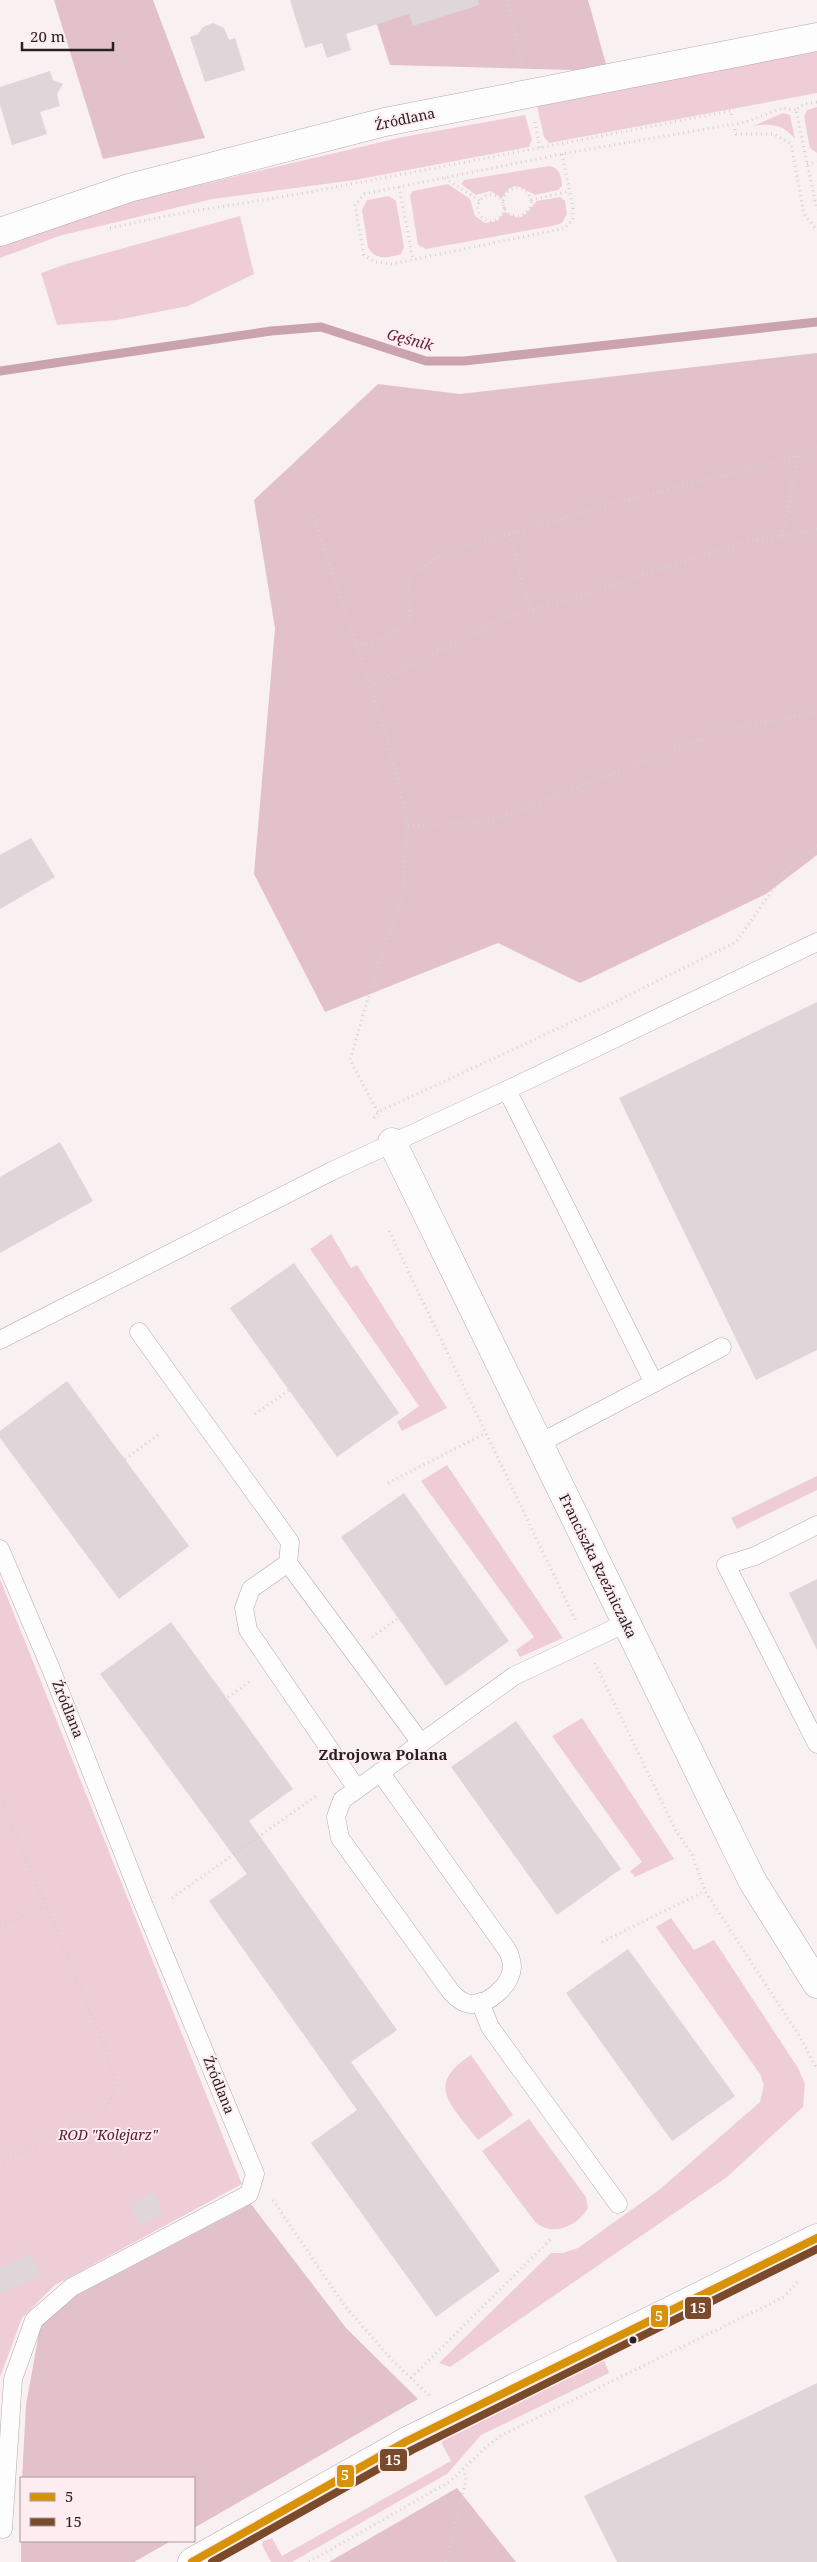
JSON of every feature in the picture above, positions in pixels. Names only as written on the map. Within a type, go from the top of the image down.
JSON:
[{"type":"street","name":"Źródlana","points":[[0,232],[129,188],[382,123],[817,37]]},
{"type":"street","name":"Franciszka Rzeźniczaka","points":[[392,1142],[538,1444],[754,1882],[817,1984]]},
{"type":"street","points":[[192,2562],[406,2441],[817,2238]]},
{"type":"lane","points":[[0,1340],[392,1142],[507,1090],[817,942]]},
{"type":"lane","points":[[507,1090],[654,1383]]},
{"type":"lane","points":[[139,1332],[290,1542],[288,1563],[421,1743]]},
{"type":"lane","points":[[538,1444],[722,1347]]},
{"type":"lane","points":[[817,1525],[755,1556],[726,1565],[817,1744]]},
{"type":"lane","name":"Źródlana","points":[[0,1548],[255,2174],[253,2183]]},
{"type":"lane","points":[[288,1563],[252,1589],[244,1608],[248,1630],[357,1789]]},
{"type":"lane","points":[[380,1772],[508,1951],[512,1966],[508,1980],[499,1992],[480,2002],[472,2004],[461,2002],[451,1992],[340,1838],[336,1817],[342,1800],[380,1772],[514,1676],[626,1623]]},
{"type":"lane","points":[[480,2002],[490,2027],[618,2204]]},
{"type":"lane","points":[[3,2528],[13,2379],[34,2320],[72,2287],[249,2194],[253,2183]]},
{"type":"path","points":[[507,0],[516,40]]},
{"type":"path","points":[[562,154],[570,191],[573,220],[565,228],[392,264],[375,262],[364,255],[356,220],[355,205],[364,194],[562,154],[746,122],[783,108],[796,110],[804,104],[817,102]]},
{"type":"path","points":[[796,110],[817,210]]},
{"type":"path","points":[[108,228],[176,214],[299,194],[731,112],[732,116]]},
{"type":"path","points":[[535,121],[540,149]]},
{"type":"path","points":[[736,129],[736,134],[774,134],[791,144],[804,214],[817,230]]},
{"type":"path","points":[[807,164],[817,162]]},
{"type":"path","points":[[445,178],[480,201]]},
{"type":"path","points":[[399,187],[413,260]]},
{"type":"path","points":[[480,201],[479,213],[489,220],[500,216],[503,204],[505,196],[516,189],[525,191],[530,200],[527,212],[519,216],[510,215],[503,204],[498,197],[490,195],[480,201]]},
{"type":"path","points":[[530,200],[570,191]]},
{"type":"path","points":[[802,205],[808,203]]},
{"type":"path","points":[[357,646],[384,638],[410,623],[408,577],[447,551],[509,535],[604,506],[798,456],[817,448]]},
{"type":"path","points":[[782,536],[798,456]]},
{"type":"path","points":[[312,511],[389,744],[408,826],[402,895],[376,971],[350,1060],[392,1142]]},
{"type":"path","points":[[370,686],[504,618],[583,596],[662,568],[743,543],[817,529]]},
{"type":"path","points":[[509,535],[530,611]]},
{"type":"path","points":[[408,826],[488,822],[728,729],[817,712]]},
{"type":"path","points":[[373,1120],[378,1112],[613,1004],[736,942],[788,868],[817,846]]},
{"type":"path","points":[[255,1414],[288,1390]]},
{"type":"path","points":[[125,1459],[161,1433]]},
{"type":"path","points":[[388,1483],[486,1433]]},
{"type":"path","points":[[367,1641],[404,1614]]},
{"type":"path","points":[[220,1703],[254,1679]]},
{"type":"path","points":[[172,1898],[318,1795]]},
{"type":"path","points":[[0,1796],[105,2046],[116,2086],[107,2106],[57,2135],[0,2163]]},
{"type":"path","points":[[602,1942],[705,1891]]},
{"type":"path","points":[[0,1927],[45,1905]]},
{"type":"path","points":[[253,2183],[271,2197],[344,2305],[392,2362],[425,2390]]},
{"type":"path","points":[[412,2378],[551,2239]]},
{"type":"path","points":[[309,2562],[449,2482],[464,2470],[482,2448],[502,2435],[784,2298]]},
{"type":"path","points":[[446,2562],[466,2480],[464,2470]]},
{"type":"green space","points":[[817,47],[817,93],[549,143],[544,137],[537,106]]},
{"type":"green space","points":[[817,107],[817,153],[810,148],[804,117],[807,110]]},
{"type":"green space","points":[[783,113],[790,115],[795,139],[786,130],[776,126],[753,126]]},
{"type":"green space","points":[[525,115],[532,140],[529,147],[355,180],[212,199],[59,236],[0,258],[0,244],[131,201],[403,137]]},
{"type":"green space","points":[[549,166],[558,170],[561,176],[562,186],[558,190],[535,195],[514,186],[502,198],[490,191],[476,195],[461,184],[464,180]]},
{"type":"green space","points":[[448,184],[470,199],[475,216],[485,223],[497,221],[505,212],[512,216],[524,216],[537,201],[560,197],[565,201],[567,214],[562,223],[552,226],[426,249],[418,245],[410,195],[413,191]]},
{"type":"green space","points":[[389,196],[396,201],[404,247],[401,254],[383,257],[374,255],[368,247],[362,210],[367,200]]},
{"type":"green space","points":[[240,216],[254,274],[188,306],[117,320],[57,325],[41,273],[66,264]]},
{"type":"green space","points":[[331,1234],[351,1268],[357,1265],[447,1408],[402,1431],[397,1422],[419,1406],[310,1249]]},
{"type":"green space","points":[[447,1465],[563,1638],[520,1657],[516,1650],[534,1637],[421,1481]]},
{"type":"green space","points":[[817,1476],[817,1490],[737,1529],[731,1518]]},
{"type":"green space","name":"ROD \"Kolejarz\"","points":[[0,1579],[242,2184],[55,2285],[22,2318],[0,2377]]},
{"type":"green space","points":[[582,1718],[674,1859],[635,1877],[630,1871],[642,1862],[552,1736]]},
{"type":"green space","points":[[671,1918],[694,1950],[714,1940],[798,2068],[805,2084],[803,2107],[727,2177],[450,2367],[439,2363],[551,2253],[563,2253],[578,2248],[659,2190],[760,2102],[764,2085],[760,2074],[656,1927]]},
{"type":"green space","points":[[471,2055],[513,2115],[478,2140],[452,2106],[447,2096],[446,2087],[448,2077],[456,2066]]},
{"type":"green space","points":[[529,2119],[586,2197],[588,2208],[578,2220],[565,2227],[550,2229],[536,2223],[482,2151]]},
{"type":"green space","points":[[604,2360],[609,2373],[481,2435],[447,2474],[292,2562],[271,2562],[262,2545],[263,2541],[272,2538],[282,2556],[451,2461],[442,2444],[443,2439]]},
{"type":"shaded area","points":[[54,0],[153,0],[205,138],[103,159]]},
{"type":"shaded area","points":[[369,0],[588,0],[608,71],[390,65]]},
{"type":"shaded area","points":[[817,353],[817,855],[766,894],[580,983],[498,943],[325,1012],[254,874],[275,628],[254,500],[378,384],[460,394]]},
{"type":"shaded area","points":[[251,2204],[346,2328],[418,2399],[195,2527],[195,2477],[22,2477],[26,2405],[40,2327],[73,2297]]},
{"type":"shaded area","points":[[457,2488],[516,2562],[329,2562]]},
{"type":"shaded area","points":[[21,2542],[169,2542],[134,2562],[21,2562]]},
{"type":"building","points":[[290,0],[478,0],[479,5],[413,26],[409,14],[346,34],[351,50],[327,58],[322,43],[305,48]]},
{"type":"building","points":[[213,23],[224,28],[229,40],[235,38],[245,70],[205,82],[190,37],[198,34],[203,27]]},
{"type":"building","points":[[50,71],[53,80],[63,84],[57,94],[60,106],[40,112],[47,134],[12,145],[0,105],[0,87]]},
{"type":"building","points":[[31,838],[55,877],[0,909],[0,855]]},
{"type":"building","points":[[817,1002],[817,1350],[756,1380],[619,1098]]},
{"type":"building","points":[[60,1142],[93,1201],[0,1253],[0,1177]]},
{"type":"building","points":[[294,1263],[399,1413],[337,1457],[230,1308]]},
{"type":"building","points":[[67,1381],[189,1546],[119,1599],[0,1438],[0,1431]]},
{"type":"building","points":[[404,1493],[509,1641],[446,1686],[341,1537]]},
{"type":"building","points":[[817,1579],[817,1650],[789,1593]]},
{"type":"building","points":[[171,1622],[293,1789],[249,1821],[397,2030],[351,2062],[500,2271],[436,2317],[311,2143],[357,2110],[209,1901],[247,1874],[100,1674]]},
{"type":"building","points":[[516,1721],[621,1869],[557,1915],[451,1767]]},
{"type":"building","points":[[628,1949],[735,2096],[672,2141],[566,1993]]},
{"type":"building","points":[[154,2192],[164,2213],[140,2225],[129,2205]]},
{"type":"building","points":[[31,2253],[41,2275],[0,2293],[0,2268]]},
{"type":"building","points":[[817,2383],[817,2562],[617,2562],[584,2496]]},
{"type":"waterway","name":"Gęśnik","points":[[0,371],[271,331],[321,327],[426,361],[464,361],[817,322]]},
{"type":"transit line","name":"5","points":[[192,2562],[407,2441],[817,2238]]},
{"type":"transit line","name":"15","points":[[212,2562],[412,2450],[817,2249]]},
{"type":"district","name":"Zdrojowa Polana","points":[[383,1755]]}]
